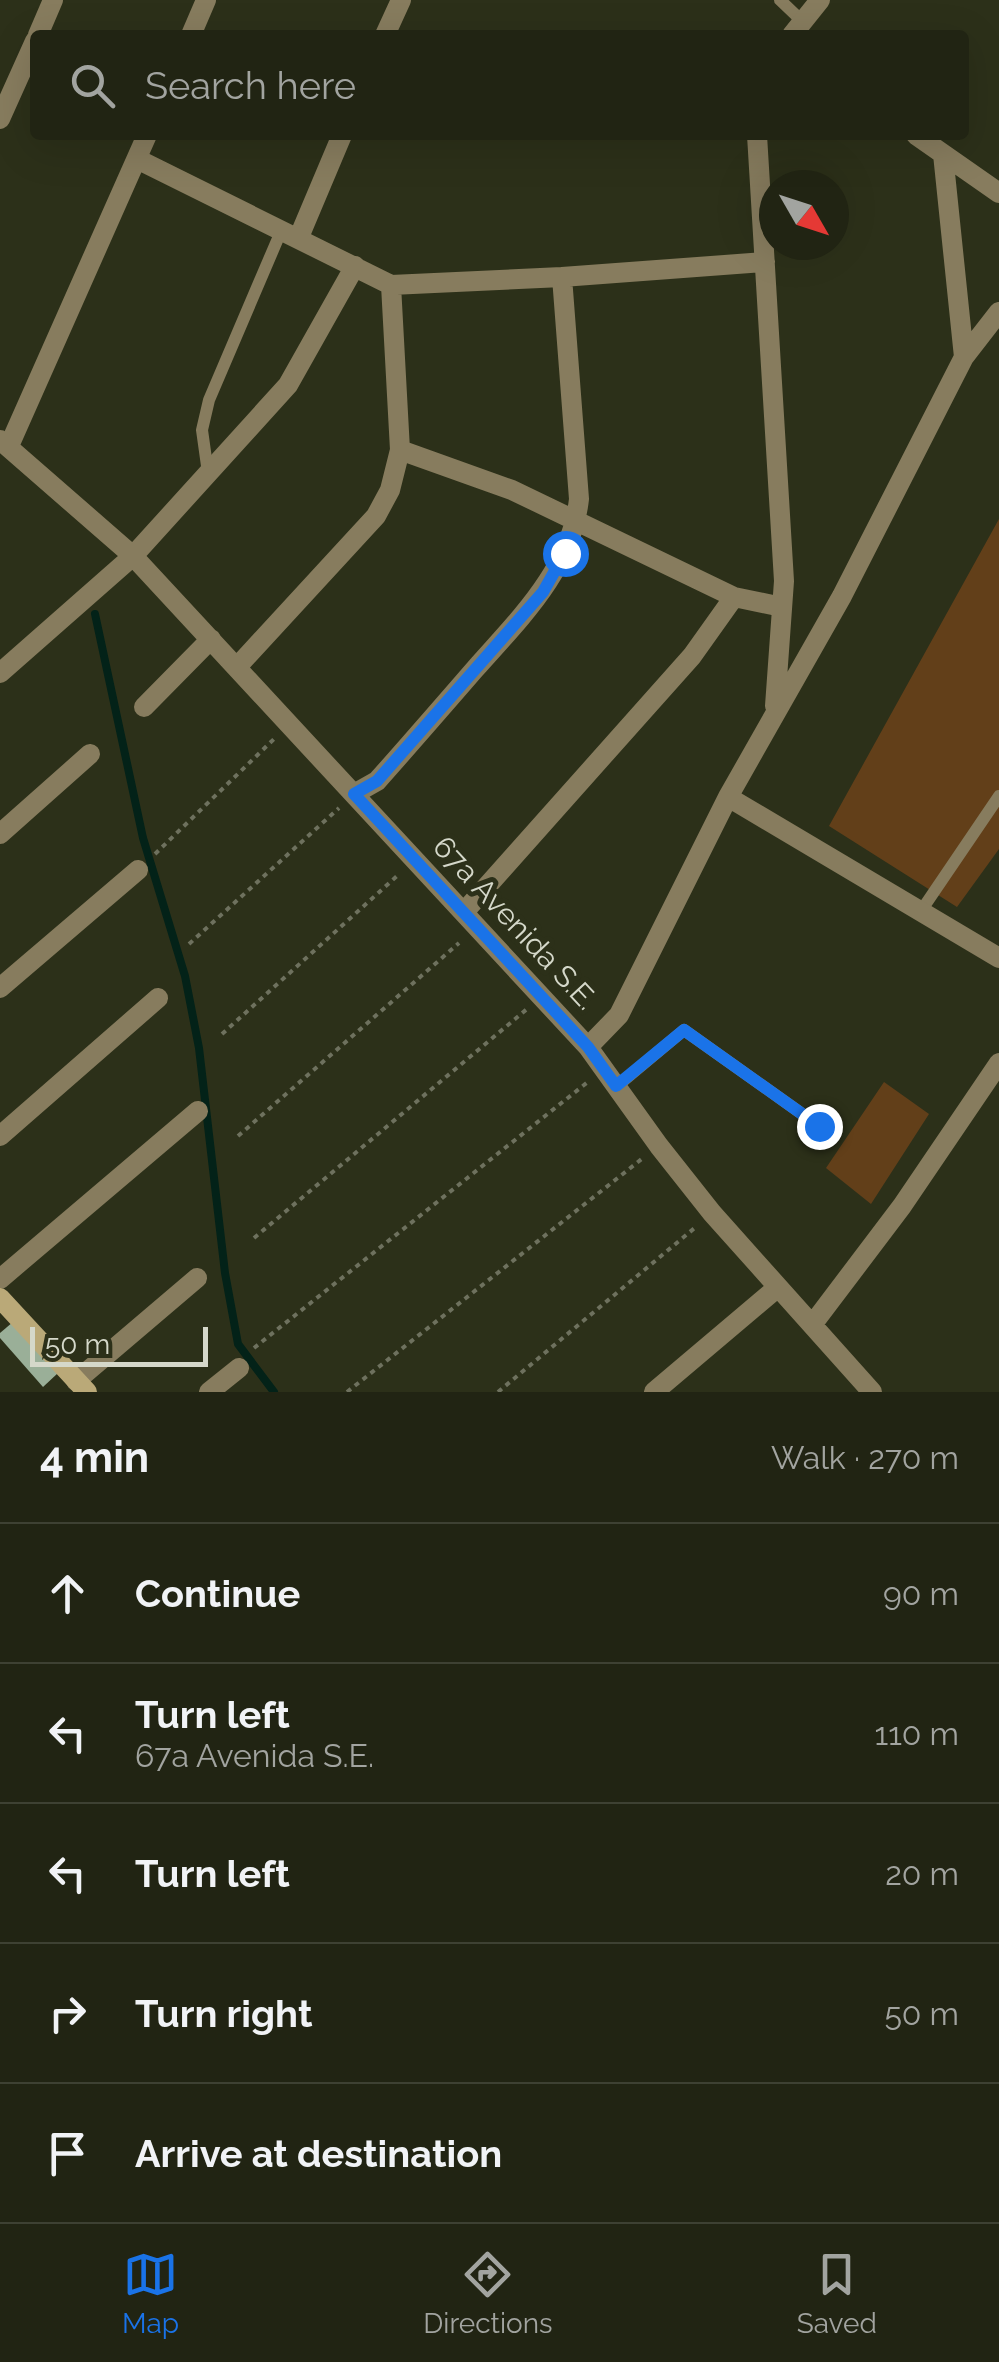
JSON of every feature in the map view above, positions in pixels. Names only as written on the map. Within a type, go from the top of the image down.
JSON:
[{"type":"street","points":[[40,30],[53,0]]},
{"type":"street","points":[[193,30],[206,0]]},
{"type":"street","points":[[387,30],[401,0]]},
{"type":"street","points":[[797,28],[820,0]]},
{"type":"street","points":[[0,119],[30,52]]},
{"type":"street","points":[[4,443],[145,140]]},
{"type":"street","points":[[290,233],[339,140]]},
{"type":"street","points":[[758,140],[784,581],[774,714]]},
{"type":"street","points":[[923,140],[999,194]]},
{"type":"street","points":[[943,154],[964,358]]},
{"type":"street","points":[[137,159],[391,285],[562,278],[765,262]]},
{"type":"street","points":[[0,673],[133,556],[288,385],[355,266]]},
{"type":"street","points":[[354,794],[377,781],[543,592],[565,553],[579,499],[562,278]]},
{"type":"street","points":[[237,667],[376,516],[390,490],[400,450],[391,285]]},
{"type":"street","points":[[588,1047],[619,1014],[728,797],[842,596],[964,358],[999,312]]},
{"type":"street","name":"67a Avenida S.E.","points":[[4,443],[133,556],[542,996],[588,1047],[712,1214],[872,1392]]},
{"type":"street","points":[[400,450],[512,490],[734,597],[782,607]]},
{"type":"street","points":[[471,919],[692,656],[734,597]]},
{"type":"street","points":[[144,707],[211,639]]},
{"type":"street","points":[[0,834],[90,754]]},
{"type":"street","points":[[728,797],[999,958]]},
{"type":"street","points":[[0,988],[138,870]]},
{"type":"street","points":[[0,1136],[158,998]]},
{"type":"street","points":[[812,1325],[902,1206],[999,1063]]},
{"type":"street","points":[[0,1279],[198,1111]]},
{"type":"street","points":[[0,1298],[81,1386],[198,1278]]},
{"type":"street","points":[[654,1392],[778,1287]]},
{"type":"street","points":[[208,1392],[239,1368]]},
{"type":"lane","points":[[780,0],[797,28]]},
{"type":"lane","points":[[208,472],[202,430],[208,400],[290,233]]},
{"type":"lane","points":[[921,911],[999,796]]},
{"type":"lane","points":[[616,1086],[684,1030],[819,1126]]},
{"type":"path","points":[[168,842],[288,725]]},
{"type":"path","points":[[189,944],[354,794]]},
{"type":"path","points":[[222,1034],[416,859]]},
{"type":"path","points":[[238,1136],[471,919]]},
{"type":"path","points":[[254,1238],[542,996]]},
{"type":"path","points":[[254,1348],[604,1068]]},
{"type":"path","points":[[347,1392],[659,1146]]},
{"type":"path","points":[[498,1392],[712,1214]]},
{"type":"shaded area","points":[[999,519],[999,849],[957,907],[829,826]]},
{"type":"shaded area","points":[[884,1082],[929,1114],[871,1204],[826,1168]]},
{"type":"building","points":[[13,1322],[58,1373],[43,1387],[0,1338],[0,1333]]},
{"type":"waterway","points":[[95,614],[143,838],[185,976],[199,1048],[225,1273],[238,1344],[274,1392]]},
{"type":"route","points":[[565,553],[543,592],[377,781],[354,794],[588,1047],[616,1086],[684,1030],[819,1126]]}]
